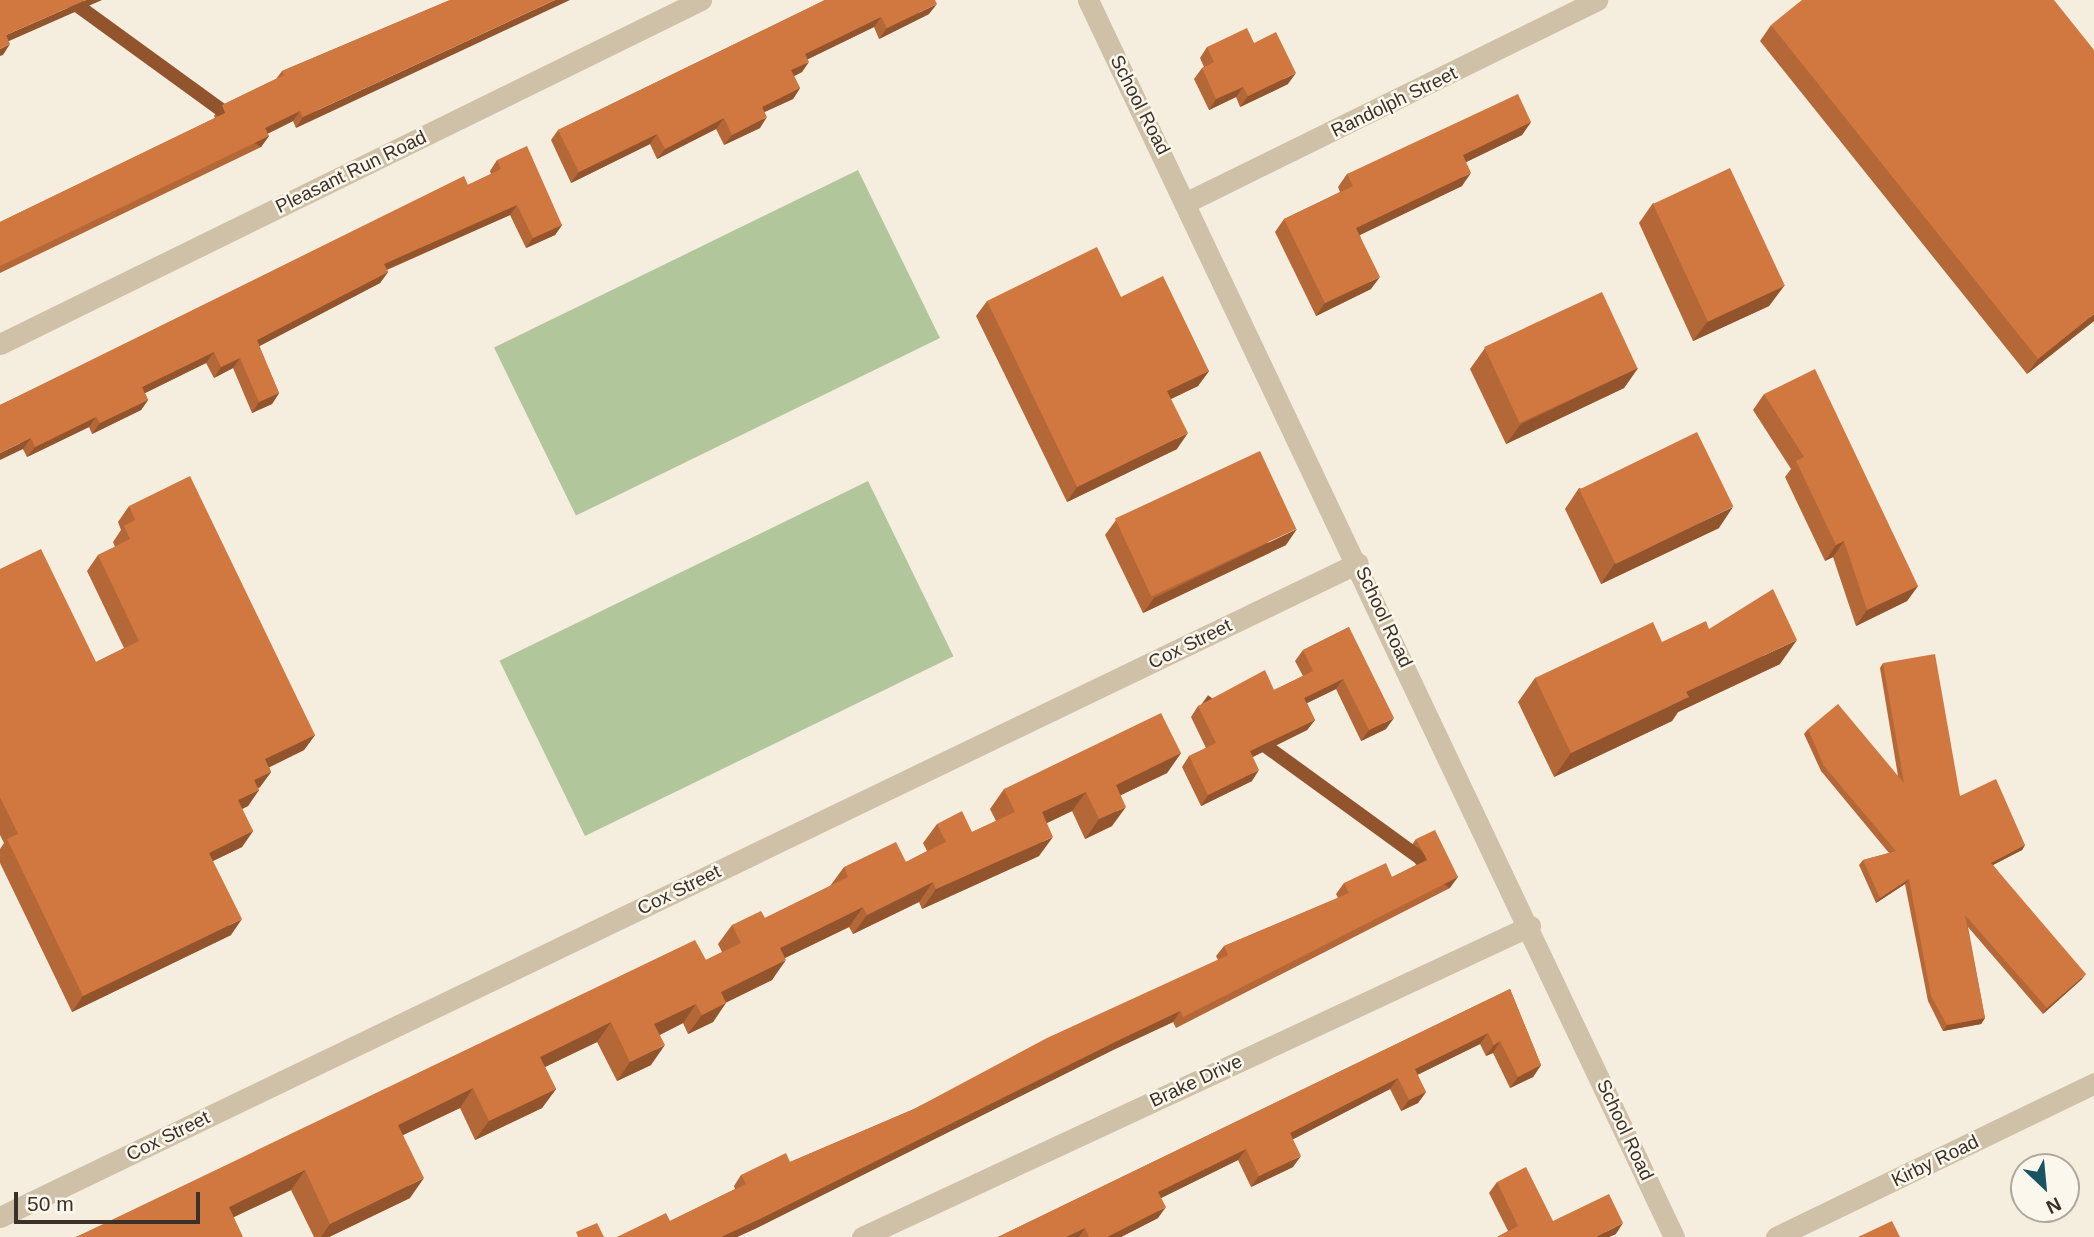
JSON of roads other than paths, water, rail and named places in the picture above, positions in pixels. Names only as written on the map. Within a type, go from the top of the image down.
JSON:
[{"type":"street","name":"Pleasant Run Road","points":[[0,344],[701,0]]},
{"type":"street","name":"School Road","points":[[1088,0],[1189,201],[1674,1237]]},
{"type":"street","name":"Randolph Street","points":[[1189,201],[1597,0]]},
{"type":"street","name":"Cox Street","points":[[0,1217],[1358,563]]},
{"type":"street","name":"Brake Drive","points":[[862,1237],[1530,926]]},
{"type":"street","name":"Kirby Road","points":[[1776,1237],[2094,1083]]}]
